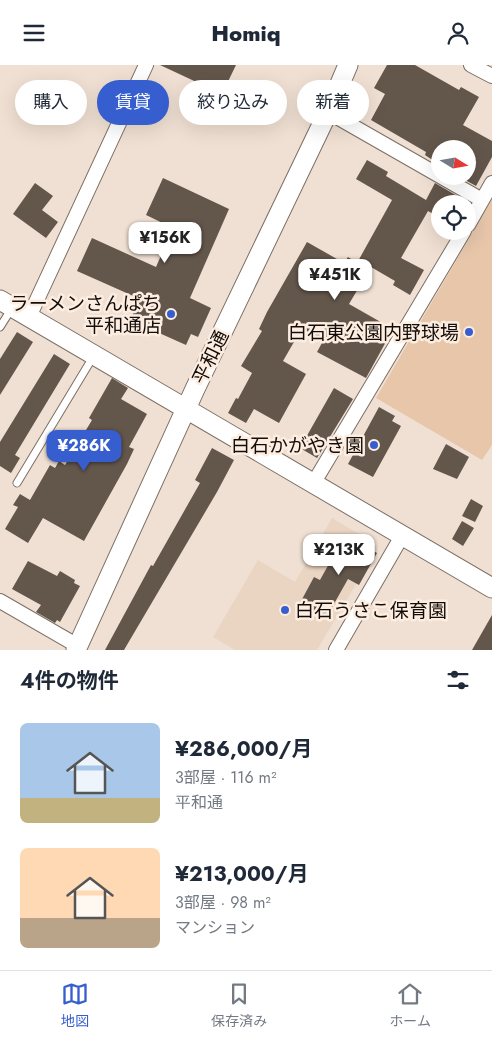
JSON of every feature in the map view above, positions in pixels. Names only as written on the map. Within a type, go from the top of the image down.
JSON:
[{"type":"street","points":[[29,317],[146,65]]},
{"type":"street","name":"平和通","points":[[342,80],[348,65]]},
{"type":"street","points":[[470,65],[492,76]]},
{"type":"street","name":"平和通","points":[[77,648],[186,409],[322,125]]},
{"type":"street","points":[[350,125],[482,201]]},
{"type":"street","points":[[476,211],[492,183]]},
{"type":"street","points":[[313,484],[459,240]]},
{"type":"street","points":[[6,304],[492,588]]},
{"type":"street","points":[[336,650],[402,536]]},
{"type":"street","points":[[0,601],[77,648]]},
{"type":"lane","points":[[0,327],[6,304]]},
{"type":"lane","points":[[17,483],[94,356]]},
{"type":"shaded area","points":[[492,199],[492,445],[482,460],[376,398],[468,240],[476,240],[476,226]]},
{"type":"shaded area","name":"白石うさこ保育園","points":[[332,518],[374,543],[377,549],[317,650],[235,650],[213,637],[258,560],[295,582]]},
{"type":"building","points":[[160,65],[236,65],[229,80],[192,80]]},
{"type":"building","points":[[387,65],[415,65],[459,90],[461,87],[479,97],[463,125],[492,141],[492,157],[476,186],[474,185],[476,185],[476,140],[431,140],[431,159],[425,155],[426,152],[371,120],[385,94],[374,88]]},
{"type":"building","points":[[367,160],[388,172],[386,176],[426,200],[434,185],[438,185],[456,195],[431,195],[431,213],[428,211],[401,258],[424,270],[410,295],[393,285],[395,281],[371,267],[349,304],[393,329],[366,378],[317,352],[323,341],[302,328],[283,361],[306,374],[279,423],[254,409],[246,423],[228,413],[252,373],[241,366],[262,331],[259,329],[267,312],[307,242],[344,263],[348,257],[357,263],[392,200],[356,179]]},
{"type":"building","points":[[163,178],[229,209],[190,298],[211,308],[198,337],[191,334],[186,345],[130,320],[140,299],[77,271],[92,238],[156,267],[173,228],[146,215]]},
{"type":"building","points":[[35,183],[53,196],[42,210],[58,222],[46,238],[13,214]]},
{"type":"building","points":[[17,332],[33,342],[0,395],[0,359]]},
{"type":"building","points":[[54,354],[70,364],[15,455],[20,458],[11,473],[0,466],[0,442]]},
{"type":"building","points":[[112,378],[128,388],[121,399],[147,414],[129,447],[134,449],[127,464],[84,541],[43,518],[28,543],[5,529],[18,507],[13,505],[20,494],[30,500],[50,465],[55,468],[59,461],[65,465],[92,420],[89,418]]},
{"type":"building","points":[[334,388],[353,399],[317,458],[300,448]]},
{"type":"building","name":"白石かがやき園","points":[[379,407],[395,416],[392,421],[401,426],[373,477],[348,464]]},
{"type":"building","points":[[446,444],[469,457],[457,479],[433,469]]},
{"type":"building","points":[[212,448],[234,460],[124,650],[105,650],[151,565],[153,566],[200,483],[195,480]]},
{"type":"building","points":[[471,499],[483,506],[475,522],[462,516]]},
{"type":"building","points":[[462,521],[474,528],[463,546],[452,539]]},
{"type":"building","points":[[345,535],[377,553],[359,585],[348,579],[326,618],[300,603],[314,577],[320,580]]},
{"type":"building","points":[[28,561],[57,576],[60,571],[75,580],[74,583],[80,586],[60,622],[57,620],[55,623],[36,612],[41,605],[12,589]]},
{"type":"building","points":[[492,615],[492,650],[472,650]]},
{"type":"place","name":"ラーメンさんぱち 平和通店","points":[[171,314]]},
{"type":"place","name":"白石東公園内野球場","points":[[469,332]]},
{"type":"place","name":"白石かがやき園","points":[[374,445]]},
{"type":"place","name":"白石うさこ保育園","points":[[285,610]]}]
